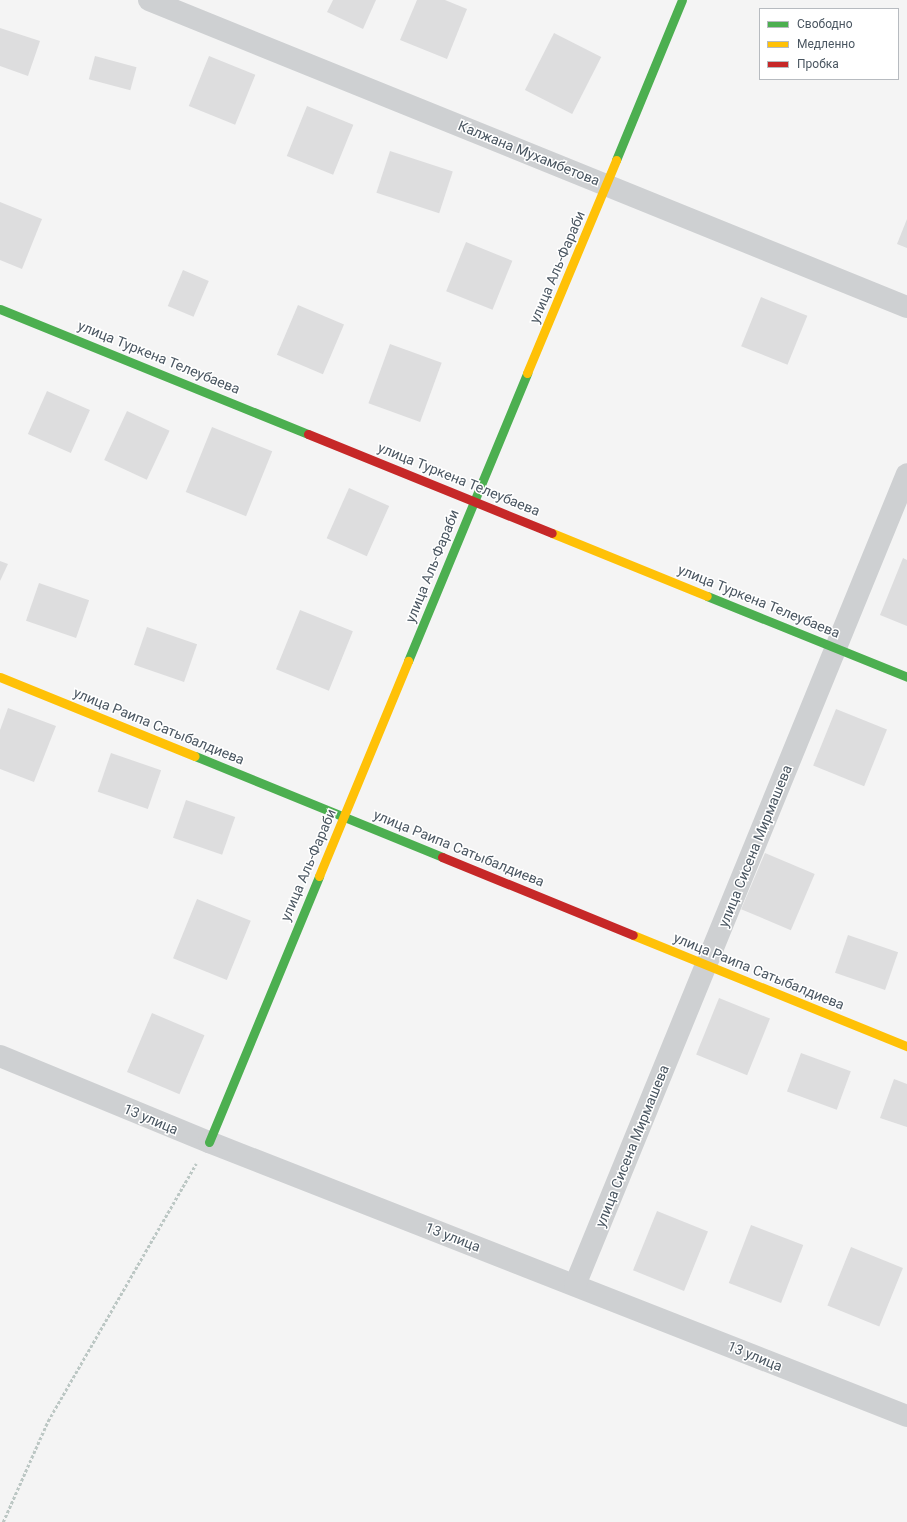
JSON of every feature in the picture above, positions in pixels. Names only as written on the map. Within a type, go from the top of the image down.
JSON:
[{"type":"street","name":"Калжана Мухамбетова","points":[[149,0],[907,307]]},
{"type":"street","name":"улица Аль-Фараби","points":[[208,1142],[682,0]]},
{"type":"street","name":"улица Туркена Телеубаева","points":[[0,309],[475,500],[907,677]]},
{"type":"street","name":"улица Сисена Мирмашева","points":[[575,1285],[907,474]]},
{"type":"street","name":"улица Раипа Сатыбалдиева","points":[[0,677],[907,1046]]},
{"type":"street","name":"13 улица","points":[[0,1056],[208,1142],[907,1416]]},
{"type":"path","points":[[3,1522],[48,1421],[208,1142]]},
{"type":"building","points":[[333,0],[376,0],[363,29],[327,12]]},
{"type":"building","points":[[417,0],[445,0],[467,9],[447,59],[400,40]]},
{"type":"building","points":[[0,28],[40,41],[28,76],[0,66]]},
{"type":"building","points":[[554,33],[601,57],[572,114],[525,90]]},
{"type":"building","points":[[95,56],[137,67],[130,90],[89,79]]},
{"type":"building","points":[[209,56],[255,75],[235,125],[189,106]]},
{"type":"building","points":[[307,106],[353,125],[333,175],[287,156]]},
{"type":"building","points":[[390,151],[453,171],[439,213],[376,193]]},
{"type":"building","points":[[0,202],[42,219],[22,269],[0,260]]},
{"type":"building","points":[[907,219],[907,248],[897,244]]},
{"type":"building","points":[[466,242],[512,261],[493,310],[446,291]]},
{"type":"building","points":[[183,270],[209,281],[194,317],[168,306]]},
{"type":"building","points":[[761,297],[807,316],[788,365],[741,346]]},
{"type":"building","points":[[298,305],[344,325],[323,374],[277,355]]},
{"type":"building","points":[[390,344],[442,363],[420,422],[368,403]]},
{"type":"building","points":[[47,391],[90,410],[71,453],[28,434]]},
{"type":"building","points":[[127,411],[170,431],[147,480],[104,460]]},
{"type":"building","points":[[212,427],[272,451],[246,516],[186,492]]},
{"type":"building","points":[[349,488],[389,506],[367,556],[327,538]]},
{"type":"building","points":[[903,558],[907,560],[907,626],[880,615]]},
{"type":"building","points":[[0,561],[8,564],[0,581]]},
{"type":"building","points":[[39,583],[89,600],[76,638],[26,621]]},
{"type":"building","points":[[300,610],[353,631],[329,691],[276,669]]},
{"type":"building","points":[[147,627],[197,644],[184,682],[134,665]]},
{"type":"building","points":[[8,708],[56,726],[34,782],[0,769],[0,730]]},
{"type":"building","points":[[836,709],[887,730],[864,786],[813,766]]},
{"type":"building","points":[[111,753],[161,770],[148,809],[98,792]]},
{"type":"building","points":[[186,800],[235,817],[222,855],[173,838]]},
{"type":"building","points":[[765,853],[815,874],[791,930],[741,909]]},
{"type":"building","points":[[197,899],[251,921],[227,980],[173,958]]},
{"type":"building","points":[[848,935],[898,952],[885,990],[835,973]]},
{"type":"building","points":[[719,998],[770,1019],[747,1075],[696,1055]]},
{"type":"building","points":[[152,1013],[204,1035],[179,1094],[127,1072]]},
{"type":"building","points":[[801,1053],[851,1071],[837,1110],[787,1092]]},
{"type":"building","points":[[894,1079],[907,1084],[907,1127],[880,1118]]},
{"type":"building","points":[[657,1211],[708,1232],[684,1291],[633,1270]]},
{"type":"building","points":[[751,1225],[803,1245],[781,1303],[729,1283]]},
{"type":"building","points":[[851,1247],[903,1268],[879,1326],[827,1305]]},
{"type":"traffic: fast","points":[[616,160],[682,0]]},
{"type":"traffic: fast","points":[[0,309],[308,434]]},
{"type":"traffic: fast","points":[[408,661],[527,373]]},
{"type":"traffic: fast","points":[[707,596],[907,677]]},
{"type":"traffic: fast","points":[[195,756],[442,857]]},
{"type":"traffic: fast","points":[[209,1142],[319,876]]},
{"type":"traffic: slow","points":[[527,373],[616,160]]},
{"type":"traffic: slow","points":[[552,533],[707,596]]},
{"type":"traffic: slow","points":[[319,876],[408,661]]},
{"type":"traffic: slow","points":[[0,677],[195,756]]},
{"type":"traffic: slow","points":[[633,935],[907,1046]]},
{"type":"traffic: jam","points":[[308,434],[552,533]]},
{"type":"traffic: jam","points":[[442,857],[633,935]]}]
